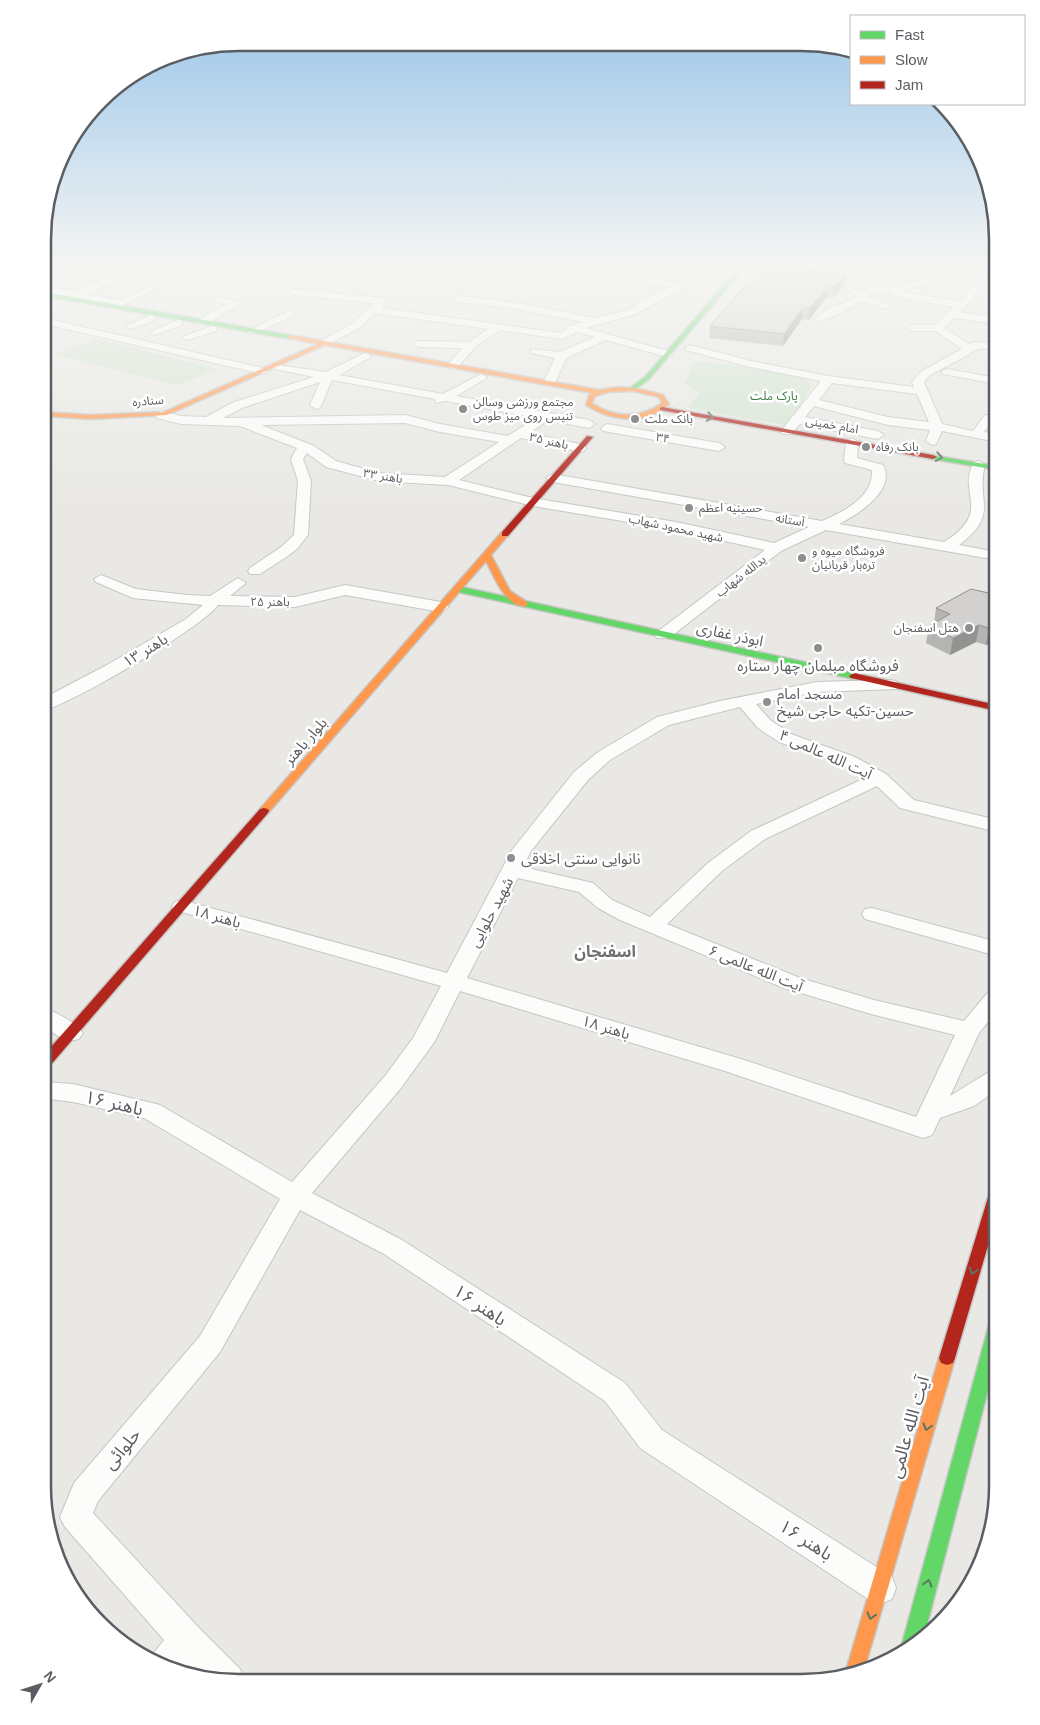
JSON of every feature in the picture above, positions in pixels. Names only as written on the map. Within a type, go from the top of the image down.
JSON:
[{"type":"main road","name":"سنادره","points":[[51,414],[91,417],[161,415],[317,346]]},
{"type":"main road","points":[[326,346],[365,356],[481,377],[577,391],[656,390],[665,400],[666,404],[662,409],[646,414],[621,416],[592,408],[588,399],[577,391],[549,383],[330,346]]},
{"type":"main road","points":[[632,389],[647,378],[674,346]]},
{"type":"main road","points":[[664,358],[678,362],[692,346]]},
{"type":"main road","points":[[588,399],[598,392]]},
{"type":"main road","name":"امام خمینی","points":[[662,409],[989,466]]},
{"type":"main road","points":[[599,411],[600,416],[589,424],[584,433],[589,437],[601,434],[621,416]]},
{"type":"main road","name":"بلوار باهنر","points":[[51,1056],[589,437]]},
{"type":"main road","points":[[487,555],[496,568],[507,593],[524,604]]},
{"type":"main road","name":"ابوذر غفاری","points":[[457,589],[989,706]]},
{"type":"main road","name":"آیت الله عالمی","points":[[856,1665],[989,1218]]},
{"type":"main road","points":[[923,1628],[931,1616],[989,1360]]},
{"type":"street","points":[[153,346],[262,371]]},
{"type":"street","points":[[453,366],[470,346]]},
{"type":"street","points":[[536,351],[560,356],[582,346]]},
{"type":"street","points":[[634,346],[664,358]]},
{"type":"street","points":[[701,346],[750,364],[853,383],[920,391]]},
{"type":"street","points":[[932,441],[937,427],[920,391],[918,382],[926,373],[964,353],[972,346]]},
{"type":"street","points":[[208,422],[238,405],[328,376],[365,356]]},
{"type":"street","points":[[549,383],[560,356]]},
{"type":"street","points":[[274,366],[589,424]]},
{"type":"street","points":[[947,372],[989,379]]},
{"type":"street","points":[[316,405],[328,376]]},
{"type":"street","points":[[161,415],[181,420],[208,422],[405,418],[481,377]]},
{"type":"street","points":[[787,430],[828,379]]},
{"type":"street","points":[[810,401],[888,421],[937,427],[989,437]]},
{"type":"street","points":[[844,428],[857,413]]},
{"type":"street","points":[[448,481],[545,417]]},
{"type":"street","name":"باهنر ۳۵","points":[[405,418],[440,428],[515,437],[580,448]]},
{"type":"street","points":[[976,435],[989,418]]},
{"type":"street","points":[[795,420],[878,435]]},
{"type":"street","name":"باهنر ۳۳","points":[[242,422],[306,448],[331,464],[361,473],[379,477],[448,481],[533,502]]},
{"type":"street","name":"۳۴","points":[[607,428],[718,447]]},
{"type":"street","name":"یدالله شهاب","points":[[663,635],[776,548],[829,523],[869,499],[875,490],[879,477],[878,468],[850,460],[852,442]]},
{"type":"street","points":[[255,571],[291,545],[300,536],[304,526],[302,504],[304,480],[297,460],[300,452],[306,448]]},
{"type":"street","points":[[946,547],[963,537],[974,525],[978,499],[974,478],[980,464]]},
{"type":"street","name":"آستانه","points":[[557,474],[829,523],[989,555]]},
{"type":"street","name":"شهید محمود شهاب","points":[[533,502],[676,526],[776,548]]},
{"type":"street","name":"باهنر ۲۵","points":[[101,579],[133,594],[212,601],[295,602],[345,590],[441,608]]},
{"type":"street","name":"باهنر ۱۳","points":[[51,702],[113,669],[192,622],[208,609],[212,601],[238,582]]},
{"type":"street","points":[[800,664],[816,687]]},
{"type":"street","name":"شهید حلوایی","points":[[295,1196],[398,1075],[423,1041],[522,850],[581,776],[604,756],[663,721],[744,701],[816,687],[892,685]]},
{"type":"street","name":"آیت الله عالمی ۴","points":[[744,701],[764,724],[784,738],[849,761],[879,778],[907,804],[989,824]]},
{"type":"street","points":[[653,926],[715,867],[758,835],[879,778]]},
{"type":"street","name":"آیت الله عالمی ۶","points":[[512,871],[586,887],[604,904],[792,984],[871,1007],[969,1030]]},
{"type":"street","name":"باهنر ۱۸","points":[[182,906],[454,982],[733,1065],[923,1129],[969,1030]]},
{"type":"street","points":[[872,914],[989,947]]},
{"type":"street","points":[[969,1030],[989,1006]]},
{"type":"street","points":[[51,1021],[71,1033]]},
{"type":"street","points":[[931,1112],[965,1100],[989,1084]]},
{"type":"street","name":"باهنر ۱۶","points":[[51,1091],[150,1111],[295,1196],[393,1247],[615,1392],[651,1439],[880,1588]]},
{"type":"street","name":"حلوائی","points":[[220,1672],[76,1517],[85,1493],[210,1344],[295,1196]]},
{"type":"street","points":[[169,1660],[188,1640]]},
{"type":"green space","points":[[76,346],[127,346],[218,369],[177,385],[55,354]]},
{"type":"green space","name":"پارک ملت","points":[[695,361],[802,373],[811,387],[790,426],[688,408],[699,393],[684,384]]},
{"type":"building","points":[[971,589],[989,593],[989,628],[979,625],[953,638],[929,626],[950,614],[936,608]]},
{"type":"traffic: fast","points":[[632,389],[647,378],[674,346]]},
{"type":"traffic: fast","points":[[933,457],[989,467]]},
{"type":"traffic: fast","points":[[457,589],[854,676]]},
{"type":"traffic: fast","points":[[914,1635],[989,1355]]},
{"type":"traffic: slow","points":[[51,414],[91,417],[165,414],[317,346]]},
{"type":"traffic: slow","points":[[343,346],[599,392]]},
{"type":"traffic: slow","points":[[632,389],[661,396],[666,404],[648,414],[627,417],[606,414],[588,404],[592,395],[608,390],[632,389]]},
{"type":"traffic: slow","points":[[264,811],[505,534]]},
{"type":"traffic: slow","points":[[487,555],[507,593],[524,604]]},
{"type":"traffic: slow","points":[[856,1666],[947,1358]]},
{"type":"traffic: jam","points":[[662,409],[933,457]]},
{"type":"traffic: jam","points":[[505,534],[589,437]]},
{"type":"traffic: jam","points":[[854,676],[989,706]]},
{"type":"traffic: jam","points":[[51,1056],[264,811]]},
{"type":"traffic: jam","points":[[947,1358],[989,1218]]},
{"type":"place","name":"مجتمع ورزشی وسالن تنیس روی میز طوس","points":[[463,409]]},
{"type":"place","name":"بانک ملت","points":[[635,419]]},
{"type":"place","name":"بانک رفاه","points":[[866,447]]},
{"type":"place","name":"حسینیه اعظم","points":[[689,508]]},
{"type":"place","name":"فروشگاه میوه و تره‌بار قربانیان","points":[[802,558]]},
{"type":"place","name":"هتل اسفنجان","points":[[969,628]]},
{"type":"place","name":"فروشگاه مبلمان چهار ستاره","points":[[818,648]]},
{"type":"place","name":"مسجد امام حسین-تکیه حاجی شیخ","points":[[767,702]]},
{"type":"place","name":"نانوایی سنتی اخلاقی","points":[[511,858]]},
{"type":"district","name":"اسفنجان","points":[[605,951]]}]
